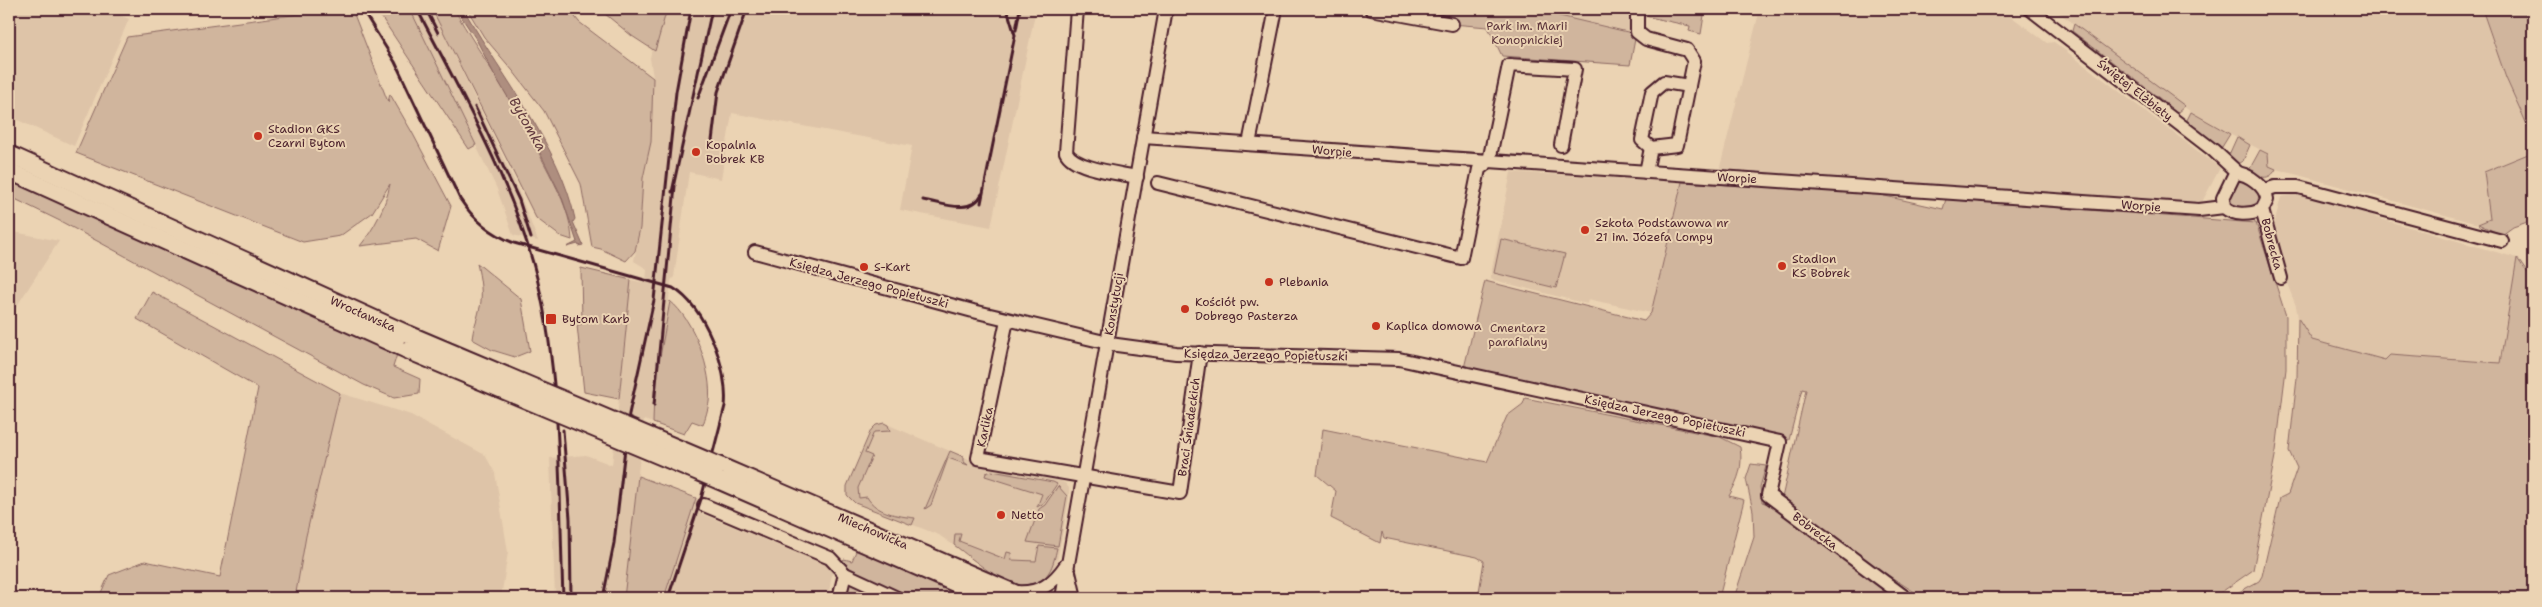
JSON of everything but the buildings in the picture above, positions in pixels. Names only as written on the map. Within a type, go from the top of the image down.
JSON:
[{"type":"main road","name":"Wrocławska","points":[[9,154],[408,342]]},
{"type":"main road","name":"Wrocławska","points":[[9,171],[720,473]]},
{"type":"main road","name":"Miechowicka","points":[[720,473],[840,517],[1026,598]]},
{"type":"main road","name":"Miechowicka","points":[[720,473],[844,535],[989,598]]},
{"type":"street","points":[[1077,9],[1066,152],[1071,159],[1083,165],[1137,176]]},
{"type":"street","name":"Konstytucji","points":[[1062,598],[1166,9]]},
{"type":"street","points":[[1249,144],[1276,9]]},
{"type":"street","points":[[1371,9],[1452,24]]},
{"type":"street","points":[[1637,9],[1637,32],[1646,38],[1687,50],[1694,61],[1677,145],[1650,148]]},
{"type":"street","name":"Świętej Elżbiety","points":[[2030,9],[2213,150],[2238,173]]},
{"type":"street","points":[[1158,183],[1461,258],[1479,169],[1489,161],[1509,65],[1575,69],[1561,145]]},
{"type":"street","points":[[1650,148],[1642,140],[1652,92],[1664,82],[1688,86]]},
{"type":"street","name":"Worpie","points":[[1143,137],[2200,210],[2224,207]]},
{"type":"street","points":[[1646,172],[1650,148]]},
{"type":"street","points":[[2238,173],[2257,183],[2265,190],[2267,200],[2262,210],[2242,214],[2231,212],[2224,207],[2225,193],[2233,175],[2238,173]]},
{"type":"street","points":[[2265,190],[2298,187],[2502,241]]},
{"type":"street","name":"Bobrecka","points":[[2262,210],[2281,278]]},
{"type":"street","name":"Księdza Jerzego Popiełuszki","points":[[755,252],[1007,320],[1107,343],[1176,353],[1399,359],[1780,442]]},
{"type":"street","name":"Karlika","points":[[1007,320],[978,458],[1083,477]]},
{"type":"street","name":"Braci Śniadeckich","points":[[1083,477],[1180,493],[1200,353]]},
{"type":"street","name":"Bobrecka","points":[[1780,442],[1768,496],[1906,598]]},
{"type":"street","points":[[704,504],[830,558],[845,574],[897,598]]},
{"type":"street","points":[[1006,589],[1029,593],[1042,589],[1059,576],[1068,562]]},
{"type":"street","points":[[1068,562],[1069,580],[1075,598]]},
{"type":"street","points":[[840,598],[845,574]]},
{"type":"shaded area","points":[[9,9],[105,9],[129,19],[74,146],[9,116]]},
{"type":"shaded area","points":[[410,9],[432,9],[515,182],[538,241],[513,235],[497,189]]},
{"type":"shaded area","points":[[660,9],[1036,9],[991,227],[900,210],[912,146],[732,113],[721,179],[689,172],[674,277],[671,280],[666,327],[654,391],[653,423],[644,420],[624,598],[555,598],[550,458],[586,455],[612,465],[628,313],[628,292],[631,280],[646,283],[647,269],[634,261],[640,228],[643,178],[647,163],[652,103],[653,78],[650,58]]},
{"type":"shaded area","points":[[1530,9],[1642,9],[1636,34]]},
{"type":"shaded area","points":[[1760,9],[2001,9],[2047,43],[2054,42],[2220,168],[2202,202],[2010,192],[1719,171]]},
{"type":"shaded area","points":[[2054,9],[2482,9],[2506,78],[2533,138],[2533,152],[2484,172],[2490,220],[2478,224],[2276,169],[2269,166],[2268,154],[2191,112]]},
{"type":"shaded area","name":"Szkoła Podstawowa nr 21 im. Józefa Lompy","points":[[1511,172],[1682,182],[1651,313],[1588,299],[1587,304],[1490,279]]},
{"type":"shaded area","points":[[2296,194],[2365,211],[2377,218],[2517,258],[2500,363],[2390,355],[2385,361],[2312,340],[2298,318],[2296,306],[2284,276],[2274,224],[2281,197]]},
{"type":"shaded area","points":[[9,231],[59,241],[9,318]]},
{"type":"shaded area","points":[[340,393],[411,415],[485,455],[495,473],[508,552],[501,598],[295,598],[306,536]]},
{"type":"shaded area","points":[[884,423],[990,468],[1058,480],[1065,483],[1069,488],[1069,499],[1057,562],[1049,577],[1032,587],[987,569],[939,535],[849,500],[846,493],[847,486],[871,430],[876,425]]},
{"type":"shaded area","points":[[696,498],[705,502],[702,514],[833,568],[828,598],[664,598]]},
{"type":"green space","points":[[337,9],[352,9],[388,102],[390,94],[451,206],[438,251],[416,239],[360,246],[379,217],[386,201],[390,184],[372,213],[340,236],[303,242],[76,153],[127,37]]},
{"type":"green space","points":[[376,9],[410,9],[476,145],[469,149]]},
{"type":"green space","points":[[432,9],[454,9],[508,97],[560,194],[568,216],[572,240],[560,236],[536,218]]},
{"type":"green space","points":[[467,9],[569,9],[579,22],[653,78],[651,142],[643,178],[640,228],[635,251],[626,261],[601,249],[592,247],[581,184],[544,111],[484,37]]},
{"type":"green space","points":[[599,9],[667,9],[655,51],[632,36]]},
{"type":"green space","name":"Park im. Marii Konopnickiej","points":[[1397,9],[1530,9],[1636,34],[1630,65],[1502,56],[1488,27],[1452,24]]},
{"type":"green space","points":[[1642,9],[1669,9],[1673,12],[1683,13],[1685,9],[1705,9],[1701,34],[1689,31],[1690,26],[1645,16],[1636,34]]},
{"type":"green space","points":[[2482,9],[2533,9],[2533,138],[2506,78]]},
{"type":"green space","points":[[2074,24],[2185,106],[2177,113],[2173,113],[2165,107],[2167,104],[2072,31]]},
{"type":"green space","points":[[2191,112],[2230,134],[2222,147],[2218,148],[2188,126],[2187,120]]},
{"type":"green space","points":[[2237,137],[2250,145],[2243,161],[2239,164],[2228,157]]},
{"type":"green space","points":[[2260,150],[2268,154],[2269,166],[2276,169],[2267,177],[2260,177],[2248,172]]},
{"type":"green space","points":[[2533,152],[2533,220],[2513,227],[2502,235],[2478,224],[2490,219],[2484,172]]},
{"type":"green space","points":[[9,177],[398,351],[393,367],[420,379],[419,394],[394,398],[364,385],[62,222],[9,196]]},
{"type":"green space","points":[[2241,178],[2259,193],[2258,201],[2247,208],[2236,207],[2229,202],[2235,182]]},
{"type":"green space","name":"Cmentarz parafialny","points":[[1682,182],[1876,194],[1943,209],[1946,199],[2256,223],[2286,316],[2286,369],[2276,451],[2253,570],[2213,598],[1924,598],[1861,558],[1782,498],[1806,390],[1802,389],[1789,440],[1464,368],[1485,281],[1644,321],[1651,313]]},
{"type":"green space","points":[[1501,239],[1565,254],[1556,288],[1494,273]]},
{"type":"green space","points":[[2517,258],[2533,281],[2533,598],[2228,598],[2259,581],[2262,576],[2280,498],[2288,494],[2297,468],[2289,451],[2297,378],[2298,318],[2312,340],[2385,360],[2390,355],[2500,363]]},
{"type":"green space","points":[[477,263],[521,299],[530,351],[515,357],[492,350],[472,339],[481,299]]},
{"type":"green space","points":[[581,268],[631,280],[619,399],[584,392],[577,325],[582,324]]},
{"type":"green space","points":[[152,292],[340,393],[306,536],[295,598],[93,598],[100,595],[109,575],[145,561],[220,577],[258,388],[137,319]]},
{"type":"green space","points":[[670,301],[679,310],[694,333],[708,376],[709,405],[703,425],[692,421],[684,434],[653,423],[654,391]]},
{"type":"green space","points":[[1525,398],[1720,437],[1740,447],[1741,461],[1739,472],[1729,496],[1744,500],[1719,598],[1694,595],[1696,598],[1478,598],[1484,561],[1477,557],[1384,538],[1382,532],[1380,543],[1331,518],[1336,491],[1317,475],[1323,429],[1487,462],[1507,416],[1523,404]]},
{"type":"green space","points":[[884,423],[888,425],[890,431],[874,432],[865,453],[872,456],[858,488],[859,498],[867,497],[876,507],[888,513],[915,518],[912,525],[855,503],[847,495],[847,486],[871,430],[876,425]]},
{"type":"green space","points":[[950,451],[964,457],[964,462],[968,465],[948,458],[931,505],[925,509]]},
{"type":"green space","points":[[1751,464],[1766,466],[1760,487],[1762,502],[1776,507],[1903,598],[1734,598],[1754,537],[1753,511],[1746,479]]},
{"type":"green space","points":[[992,471],[1057,484],[1044,503],[1037,507],[1042,494],[985,476],[986,473]]},
{"type":"green space","points":[[638,476],[696,498],[664,598],[624,598]]},
{"type":"green space","points":[[1058,486],[1067,496],[1058,546],[1027,542],[1039,509],[1045,505]]},
{"type":"green space","points":[[955,534],[961,534],[959,541],[1005,559],[1007,552],[1011,553],[1012,560],[1036,561],[1039,546],[1057,548],[1049,572],[1036,583],[1029,584],[1029,587],[1008,582],[980,565],[954,545]]},
{"type":"green space","points":[[858,546],[972,598],[902,598],[854,577],[841,563],[844,559],[852,561]]},
{"type":"green space","points":[[851,584],[885,598],[845,598],[846,587]]},
{"type":"water","name":"Bytomka","points":[[456,9],[463,9],[544,140],[568,193],[575,219],[573,222],[583,245],[579,246],[578,244],[567,247],[577,242],[561,195],[535,143],[494,74],[476,39]]},
{"type":"railway","points":[[362,9],[395,62],[460,199],[477,219],[490,230],[514,243],[673,288],[685,297],[705,324],[719,357],[725,391],[725,406],[701,499],[668,598]]},
{"type":"railway","points":[[417,9],[468,106],[501,175],[527,244],[537,278],[545,317],[555,397],[560,478],[563,598]]},
{"type":"railway","points":[[426,9],[438,33]]},
{"type":"railway","points":[[603,598],[614,543],[629,414],[654,300],[676,92],[691,9]]},
{"type":"railway","points":[[672,192],[712,9]]},
{"type":"railway","points":[[698,98],[731,9]]},
{"type":"railway","points":[[712,141],[718,92],[747,9]]},
{"type":"railway","points":[[978,13],[979,9]]},
{"type":"railway","points":[[981,203],[1015,35],[1007,9]]},
{"type":"railway","points":[[1016,30],[1020,9]]},
{"type":"railway","points":[[475,107],[519,200],[531,238]]},
{"type":"railway","points":[[654,405],[675,186]]},
{"type":"railway","points":[[923,200],[964,206],[971,205],[982,194]]},
{"type":"railway","points":[[563,430],[570,519],[571,598]]},
{"type":"place","name":"Stadion GKS Czarni Bytom","points":[[258,136]]},
{"type":"place","name":"Kopalnia Bobrek KB","points":[[696,152]]},
{"type":"place","name":"Szkoła Podstawowa nr 21 im. Józefa Lompy","points":[[1585,230]]},
{"type":"place","name":"Stadion KS Bobrek","points":[[1782,266]]},
{"type":"place","name":"S-Kart","points":[[864,267]]},
{"type":"place","name":"Plebania","points":[[1269,282]]},
{"type":"place","name":"Kościół pw. Dobrego Pasterza","points":[[1185,309]]},
{"type":"place","name":"Bytom Karb","points":[[551,319]]},
{"type":"place","name":"Kaplica domowa","points":[[1376,326]]},
{"type":"place","name":"Netto","points":[[1001,515]]}]
